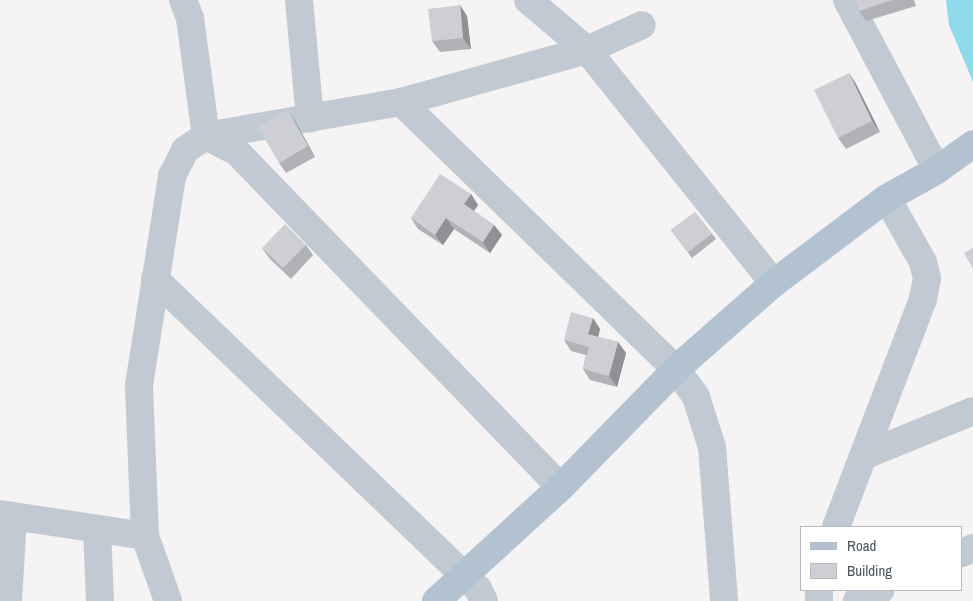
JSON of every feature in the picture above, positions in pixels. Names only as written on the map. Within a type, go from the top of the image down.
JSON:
[{"type":"main road","points":[[436,601],[464,578],[561,487],[676,369],[774,284],[831,237],[864,217],[887,198],[938,170],[973,144]]},
{"type":"street","points":[[183,0],[190,18],[206,136]]},
{"type":"street","points":[[299,0],[310,118]]},
{"type":"street","points":[[528,0],[587,50],[774,284]]},
{"type":"street","points":[[847,0],[938,170]]},
{"type":"street","points":[[168,601],[145,536],[139,385],[172,176],[185,150],[206,136],[401,102],[587,50],[642,25]]},
{"type":"street","points":[[401,102],[676,369],[696,397],[712,447],[724,601]]},
{"type":"street","points":[[206,136],[236,151],[561,487]]},
{"type":"street","points":[[836,526],[923,299],[927,278],[923,262],[887,198]]},
{"type":"street","points":[[155,279],[464,578],[478,589],[484,601]]},
{"type":"street","points":[[863,456],[973,412]]},
{"type":"street","points":[[8,601],[7,515],[145,536]]},
{"type":"street","points":[[97,529],[100,601]]},
{"type":"street","points":[[857,601],[880,591]]},
{"type":"water","points":[[946,0],[973,0],[973,82],[949,25]]},
{"type":"building","points":[[855,0],[893,0],[859,11]]},
{"type":"building","points":[[460,5],[463,38],[432,41],[428,9]]},
{"type":"building","points":[[849,73],[872,121],[838,138],[814,90]]},
{"type":"building","points":[[288,110],[308,146],[279,163],[258,127]]},
{"type":"building","points":[[440,174],[471,194],[464,204],[494,225],[483,242],[446,218],[435,235],[411,218]]},
{"type":"building","points":[[695,212],[712,234],[688,252],[671,230]]},
{"type":"building","points":[[285,224],[306,245],[283,268],[262,248]]},
{"type":"building","points":[[973,248],[973,269],[964,253]]},
{"type":"building","points":[[571,312],[593,318],[588,334],[618,342],[609,376],[583,369],[589,347],[564,340]]}]
